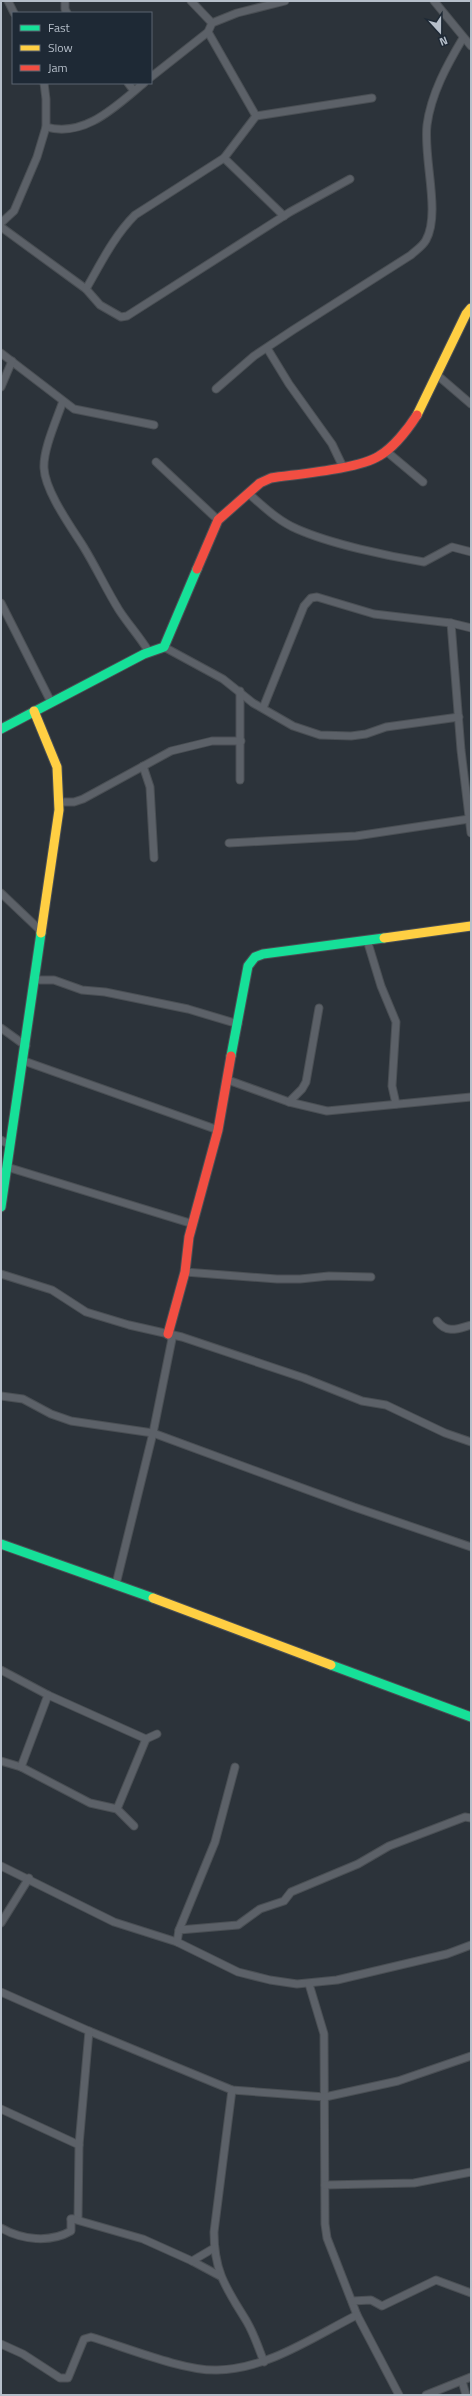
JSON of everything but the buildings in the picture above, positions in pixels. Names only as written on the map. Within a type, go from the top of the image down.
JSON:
[{"type":"street","points":[[8,1],[14,12]]},
{"type":"street","points":[[65,1],[66,12]]},
{"type":"street","points":[[191,1],[212,23]]},
{"type":"street","points":[[152,76],[208,32],[212,23],[237,13],[285,1]]},
{"type":"street","points":[[434,1],[471,46]]},
{"type":"street","points":[[208,32],[256,116]]},
{"type":"street","points":[[216,389],[267,348],[411,255],[426,241],[431,225],[432,214],[426,154],[427,126],[433,96],[463,38]]},
{"type":"street","points":[[1,223],[14,211],[24,189],[46,127],[46,99],[44,84]]},
{"type":"street","points":[[129,84],[134,91]]},
{"type":"street","points":[[46,127],[54,129],[74,128],[90,124],[143,84]]},
{"type":"street","points":[[86,289],[106,252],[124,226],[135,215],[224,158],[256,116],[372,98]]},
{"type":"street","points":[[224,158],[284,216]]},
{"type":"street","points":[[1,227],[86,289],[100,305],[121,317],[127,316],[284,216],[350,178]]},
{"type":"street","points":[[164,647],[218,520],[260,483],[276,477],[343,467],[378,457],[386,451],[416,417],[436,374],[471,308]]},
{"type":"street","points":[[267,348],[289,384],[332,444],[343,467]]},
{"type":"street","points":[[1,353],[74,408],[154,425]]},
{"type":"street","points":[[1,387],[12,361]]},
{"type":"street","points":[[436,374],[471,404]]},
{"type":"street","points":[[63,401],[45,461],[44,468],[46,479],[59,508],[97,569],[111,597],[138,634],[148,652]]},
{"type":"street","points":[[386,451],[423,482]]},
{"type":"street","points":[[156,462],[218,520]]},
{"type":"street","points":[[248,493],[276,517],[296,529],[332,542],[424,562],[452,547],[471,552]]},
{"type":"street","points":[[263,708],[304,606],[311,598],[317,597],[374,614],[451,623],[471,628]]},
{"type":"street","points":[[1,603],[51,702]]},
{"type":"street","points":[[451,623],[471,833]]},
{"type":"street","points":[[1,729],[148,652],[164,647],[240,691],[263,708],[306,732],[336,737],[366,734],[386,727],[459,717]]},
{"type":"street","points":[[240,691],[240,780]]},
{"type":"street","points":[[1,1207],[24,1061],[59,802],[57,767],[34,711]]},
{"type":"street","points":[[59,802],[74,802],[83,799],[171,751],[190,745],[212,741],[241,741]]},
{"type":"street","points":[[143,766],[150,787],[154,858]]},
{"type":"street","points":[[229,843],[348,837],[469,819]]},
{"type":"street","points":[[1,893],[41,931]]},
{"type":"street","points":[[168,1334],[185,1272],[193,1224],[218,1130],[248,966],[255,957],[263,954],[471,926]]},
{"type":"street","points":[[367,940],[381,986],[396,1022],[392,1086],[396,1104]]},
{"type":"street","points":[[35,980],[54,980],[82,990],[105,992],[188,1009],[238,1024]]},
{"type":"street","points":[[289,1102],[302,1089],[306,1082],[319,1008]]},
{"type":"street","points":[[1,1028],[26,1046]]},
{"type":"street","points":[[24,1061],[218,1130]]},
{"type":"street","points":[[228,1080],[289,1102],[327,1111],[471,1097]]},
{"type":"street","points":[[1,1140],[10,1144]]},
{"type":"street","points":[[7,1167],[193,1224]]},
{"type":"street","points":[[185,1272],[285,1279],[329,1276],[371,1277]]},
{"type":"street","points":[[1,1274],[52,1290],[86,1312],[168,1334],[304,1378],[362,1401],[386,1405],[445,1433],[471,1442]]},
{"type":"street","points":[[437,1321],[442,1328],[448,1330],[471,1325]]},
{"type":"street","points":[[116,1584],[153,1433],[172,1339],[168,1334]]},
{"type":"street","points":[[1,1396],[23,1399],[51,1414],[71,1421],[153,1433],[354,1507],[471,1547]]},
{"type":"street","points":[[1,1544],[116,1584],[471,1717]]},
{"type":"street","points":[[1,1670],[48,1695],[146,1739]]},
{"type":"street","points":[[21,1767],[48,1695]]},
{"type":"street","points":[[117,1809],[146,1739],[157,1734]]},
{"type":"street","points":[[1,1761],[21,1767],[90,1803],[117,1809],[134,1826]]},
{"type":"street","points":[[176,1942],[179,1930],[215,1842],[235,1767]]},
{"type":"street","points":[[179,1930],[238,1925],[260,1908],[284,1900],[291,1892],[358,1864],[389,1846],[458,1820],[471,1818]]},
{"type":"street","points":[[1,1866],[29,1878],[114,1922],[176,1942],[238,1972],[282,1982],[309,1984],[337,1980],[425,1960],[471,1945]]},
{"type":"street","points":[[1,1923],[29,1878]]},
{"type":"street","points":[[309,1984],[324,2034],[325,2185],[327,2238],[357,2315],[399,2395]]},
{"type":"street","points":[[1,1992],[89,2031],[232,2090],[325,2097],[398,2081],[471,2056]]},
{"type":"street","points":[[71,2219],[78,2219],[79,2145],[89,2031]]},
{"type":"street","points":[[232,2090],[214,2232],[214,2248],[220,2276],[248,2324],[264,2362]]},
{"type":"street","points":[[1,2108],[79,2145]]},
{"type":"street","points":[[325,2185],[414,2183],[471,2172]]},
{"type":"street","points":[[1,2228],[13,2235],[33,2239],[61,2237],[71,2231],[71,2219]]},
{"type":"street","points":[[71,2219],[143,2239],[192,2260],[220,2276]]},
{"type":"street","points":[[192,2260],[214,2248]]},
{"type":"street","points":[[352,2301],[371,2300],[382,2306],[436,2280],[471,2293]]},
{"type":"street","points":[[1,2344],[23,2354],[60,2378],[68,2378],[84,2339],[91,2337],[188,2367],[216,2370],[238,2369],[264,2362],[357,2315]]},
{"type":"street","points":[[426,2395],[471,2377]]},
{"type":"street","points":[[462,2381],[466,2395]]},
{"type":"traffic: fast","points":[[1,729],[144,654],[164,647],[197,569]]},
{"type":"traffic: fast","points":[[1,1207],[41,933]]},
{"type":"traffic: fast","points":[[231,1056],[248,966],[255,957],[263,954],[384,938]]},
{"type":"traffic: fast","points":[[1,1544],[153,1598]]},
{"type":"traffic: fast","points":[[331,1665],[471,1717]]},
{"type":"traffic: slow","points":[[417,415],[466,314],[471,308]]},
{"type":"traffic: slow","points":[[34,711],[57,767],[59,810],[41,933]]},
{"type":"traffic: slow","points":[[384,938],[471,926]]},
{"type":"traffic: slow","points":[[153,1598],[331,1665]]},
{"type":"traffic: jam","points":[[197,569],[218,520],[260,483],[271,478],[343,468],[370,461],[384,453],[395,443],[417,415]]},
{"type":"traffic: jam","points":[[168,1334],[185,1272],[189,1237],[218,1130],[231,1056]]}]
